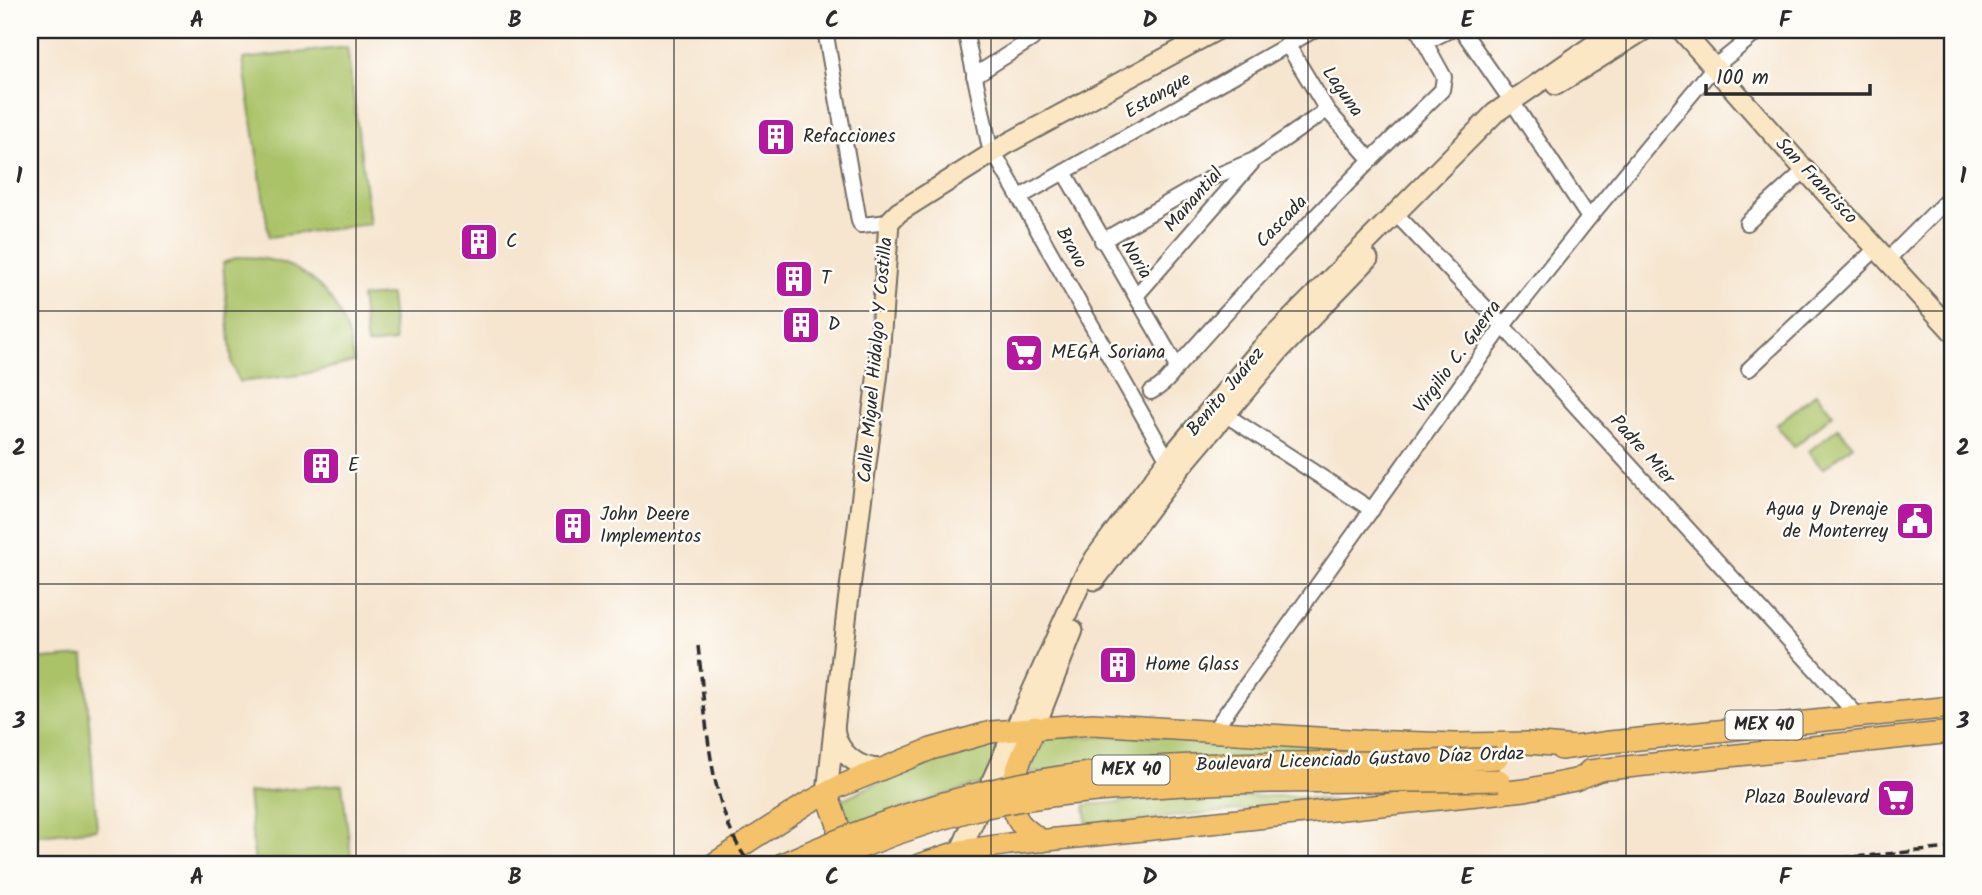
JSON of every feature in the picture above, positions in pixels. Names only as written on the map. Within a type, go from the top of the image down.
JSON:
[{"type":"main road","name":"Boulevard Licenciado Gustavo Díaz Ordaz","points":[[780,865],[850,833],[966,795],[1105,771],[1497,758],[1857,715],[1952,707]]},
{"type":"main road","points":[[712,865],[827,793],[882,769],[956,741],[1026,728],[1093,724],[1365,741],[1528,743],[1576,747]]},
{"type":"main road","points":[[1026,728],[1014,778],[1012,804],[1020,823],[1042,841]]},
{"type":"main road","name":"Boulevard Licenciado Gustavo Díaz Ordaz","points":[[819,865],[915,827],[971,810],[1107,789],[1231,783],[1499,780],[1952,732]]},
{"type":"main road","points":[[919,865],[959,860],[1042,841],[1109,832],[1525,790],[1575,780],[1602,769]]},
{"type":"main road","points":[[827,793],[838,825],[835,865]]},
{"type":"street","points":[[825,30],[859,221],[861,225],[889,222]]},
{"type":"street","name":"Bravo","points":[[965,30],[986,135],[993,152],[1174,465]]},
{"type":"street","name":"Calle Miguel Hidalgo Y Costilla","points":[[827,793],[877,385],[889,222],[899,212],[993,152],[1217,30]]},
{"type":"street","name":"Estanque","points":[[1020,197],[1314,30]]},
{"type":"street","points":[[1422,36],[1450,30]]},
{"type":"street","points":[[1461,30],[1514,104],[1589,218]]},
{"type":"street","name":"Benito Juárez","points":[[959,860],[1026,728],[1088,593],[1123,531],[1261,349],[1496,125],[1514,104],[1615,30]]},
{"type":"street","name":"Benito Juárez","points":[[1514,104],[1644,30]]},
{"type":"street","name":"San Francisco","points":[[1681,30],[1952,331]]},
{"type":"street","name":"Virgilio C. Guerra","points":[[1214,730],[1503,326],[1713,68],[1760,30]]},
{"type":"street","points":[[974,76],[1037,32]]},
{"type":"street","name":"Cascada","points":[[1151,392],[1162,386],[1276,256],[1370,159],[1442,90],[1445,81],[1422,36]]},
{"type":"street","name":"Laguna","points":[[1287,44],[1327,110],[1370,159]]},
{"type":"street","name":"Manantial","points":[[1102,240],[1211,178],[1254,160],[1327,110]]},
{"type":"street","name":"Manantial","points":[[1136,296],[1254,160]]},
{"type":"street","points":[[1747,223],[1805,170]]},
{"type":"street","name":"Noria","points":[[1064,172],[1177,367]]},
{"type":"street","points":[[1749,369],[1952,195]]},
{"type":"street","name":"Benito Juárez","points":[[1174,465],[1226,415],[1279,351],[1399,217]]},
{"type":"street","name":"Padre Mier","points":[[1399,217],[1503,326],[1857,715]]},
{"type":"street","points":[[1226,415],[1372,510]]},
{"type":"street","points":[[834,721],[837,740],[847,756],[863,766],[882,769]]},
{"type":"street","points":[[959,860],[1109,832]]},
{"type":"green space","points":[[347,47],[370,224],[269,237],[243,59]]},
{"type":"green space","points":[[238,257],[283,264],[302,272],[318,284],[341,318],[354,362],[300,375],[239,382],[232,364],[223,263]]},
{"type":"green space","points":[[390,295],[395,342],[367,345],[361,297]]},
{"type":"green space","points":[[1816,393],[1833,414],[1794,447],[1776,425]]},
{"type":"green space","points":[[1838,428],[1853,445],[1823,469],[1808,452]]},
{"type":"green space","points":[[84,656],[97,829],[30,836],[30,660]]},
{"type":"green space","points":[[1187,736],[1523,748],[1025,773],[1047,737]]},
{"type":"green space","points":[[1006,738],[986,782],[850,825],[840,800],[939,755]]},
{"type":"green space","points":[[342,784],[352,865],[255,865],[248,793]]},
{"type":"green space","points":[[1297,796],[1336,801],[1087,825],[1085,805],[1189,797]]},
{"type":"railway","points":[[698,646],[707,731],[717,790],[737,843],[751,865]]},
{"type":"railway","points":[[1766,865],[1952,848]]},
{"type":"place","name":"Refacciones","points":[[776,137]]},
{"type":"place","name":"C","points":[[479,242]]},
{"type":"place","name":"T","points":[[794,279]]},
{"type":"place","name":"D","points":[[801,325]]},
{"type":"place","name":"MEGA Soriana","points":[[1024,353]]},
{"type":"place","name":"E","points":[[321,466]]},
{"type":"place","name":"Agua y Drenaje de Monterrey","points":[[1915,521]]},
{"type":"place","name":"John Deere Implementos","points":[[573,526]]},
{"type":"place","name":"Home Glass","points":[[1118,665]]},
{"type":"place","name":"Plaza Boulevard","points":[[1896,798]]}]
